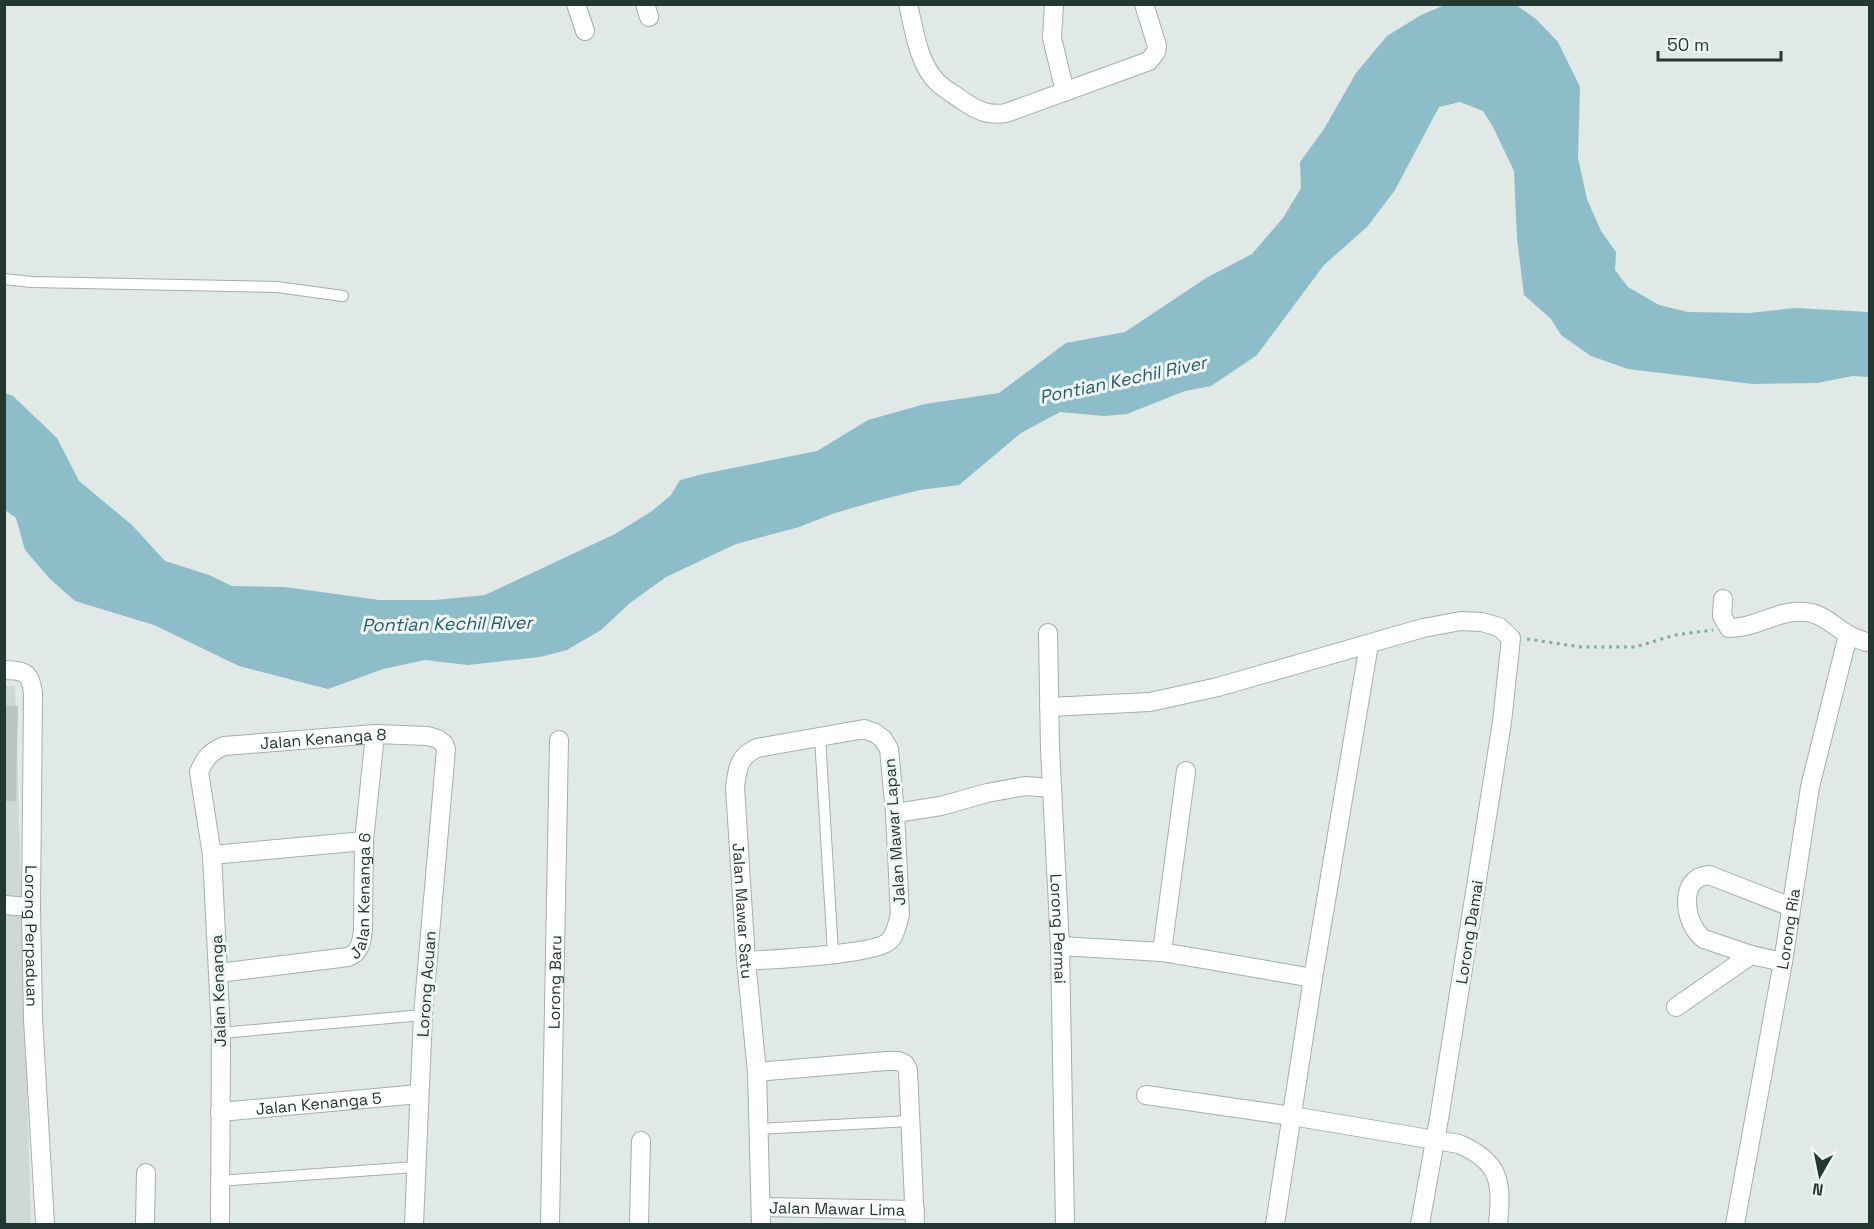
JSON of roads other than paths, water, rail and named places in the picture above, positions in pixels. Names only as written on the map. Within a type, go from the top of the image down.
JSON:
[{"type":"street","points":[[576,4],[585,31]]},
{"type":"street","points":[[908,4],[918,47],[937,82],[975,109],[995,115],[1149,61],[1157,46],[1144,4]]},
{"type":"street","points":[[1054,4],[1052,38],[1065,92]]},
{"type":"street","points":[[1722,599],[1722,616],[1729,628],[1745,628],[1777,615],[1798,612],[1813,613],[1827,619],[1848,635],[1866,642]]},
{"type":"street","name":"Lorong Damai","points":[[1369,644],[1423,628],[1461,621],[1482,622],[1499,627],[1511,638],[1501,734],[1420,1224]]},
{"type":"street","name":"Lorong Permai","points":[[1048,633],[1052,788],[1060,946],[1065,1224]]},
{"type":"street","name":"Lorong Ria","points":[[1735,1224],[1782,962],[1810,787],[1848,635]]},
{"type":"street","points":[[1049,707],[1150,702],[1218,687],[1369,644],[1313,978],[1275,1224]]},
{"type":"street","name":"Lorong Perpaduan","points":[[4,670],[21,671],[29,676],[32,683],[33,1019],[45,1224]]},
{"type":"street","name":"Jalan Mawar Satu","points":[[761,1216],[757,1072],[746,961],[735,787],[737,771],[741,760],[747,753],[757,748],[864,729],[875,733],[889,749]]},
{"type":"street","name":"Jalan Kenanga 8","points":[[204,760],[212,751],[224,746],[375,734],[428,736],[444,744]]},
{"type":"street","name":"Jalan Kenanga 6","points":[[218,973],[353,955],[361,942],[363,928],[364,840],[375,734]]},
{"type":"street","name":"Lorong Baru","points":[[550,1224],[559,740]]},
{"type":"street","name":"Lorong Acuan","points":[[414,1224],[423,1016],[446,749],[444,744]]},
{"type":"street","name":"Jalan Mawar Lapan","points":[[833,953],[880,946],[890,941],[896,930],[900,915],[889,749]]},
{"type":"street","name":"Jalan Kenanga","points":[[204,760],[199,772],[212,855],[221,1033],[220,1224]]},
{"type":"street","points":[[1162,952],[1186,771]]},
{"type":"street","points":[[895,813],[941,806],[987,793],[1025,786],[1052,788]]},
{"type":"street","points":[[212,855],[364,840]]},
{"type":"street","points":[[1782,962],[1751,955],[1704,939],[1695,930],[1687,907],[1687,893],[1694,881],[1703,875],[1709,875],[1791,907]]},
{"type":"street","points":[[4,905],[31,907]]},
{"type":"street","points":[[1060,946],[1162,952],[1313,978]]},
{"type":"street","points":[[746,961],[833,953]]},
{"type":"street","points":[[1676,1007],[1751,955]]},
{"type":"street","points":[[757,1072],[886,1061],[898,1061],[905,1064],[908,1070],[915,1217]]},
{"type":"street","name":"Jalan Kenanga 5","points":[[220,1112],[419,1094]]},
{"type":"street","points":[[1146,1095],[1292,1116],[1459,1144],[1474,1151],[1494,1169],[1500,1197],[1498,1224]]},
{"type":"street","points":[[639,1224],[641,1141]]},
{"type":"street","points":[[145,1224],[146,1173]]},
{"type":"street","name":"Jalan Mawar Lima","points":[[761,1216],[915,1217]]},
{"type":"lane","points":[[4,279],[32,282],[277,287],[343,296]]},
{"type":"lane","points":[[820,737],[833,953]]},
{"type":"lane","points":[[221,1033],[423,1016]]},
{"type":"lane","points":[[759,1130],[911,1121]]},
{"type":"lane","points":[[219,1181],[415,1167]]},
{"type":"water","name":"Pontian Kechil River","points":[[1445,5],[1516,5],[1536,19],[1558,42],[1580,87],[1578,158],[1587,199],[1601,231],[1616,252],[1615,270],[1628,287],[1659,305],[1688,312],[1749,313],[1795,308],[1869,312],[1869,377],[1853,376],[1817,383],[1753,384],[1628,369],[1591,356],[1561,335],[1551,319],[1524,295],[1517,239],[1514,171],[1483,111],[1460,102],[1439,107],[1395,190],[1367,227],[1324,265],[1257,355],[1211,386],[1185,391],[1127,414],[1104,416],[1060,412],[1021,433],[959,485],[920,490],[880,500],[835,513],[799,527],[736,544],[666,577],[630,603],[601,630],[567,650],[540,657],[468,665],[425,660],[383,669],[328,689],[239,666],[154,625],[75,601],[50,579],[25,550],[16,518],[5,510],[5,393],[13,396],[57,438],[79,481],[132,525],[165,561],[209,575],[232,586],[285,587],[379,600],[435,600],[485,595],[615,534],[652,511],[671,495],[680,480],[817,451],[868,420],[925,404],[999,393],[1066,343],[1125,332],[1206,278],[1252,254],[1283,218],[1301,188],[1300,162],[1324,129],[1356,73],[1387,36],[1421,15]]}]
